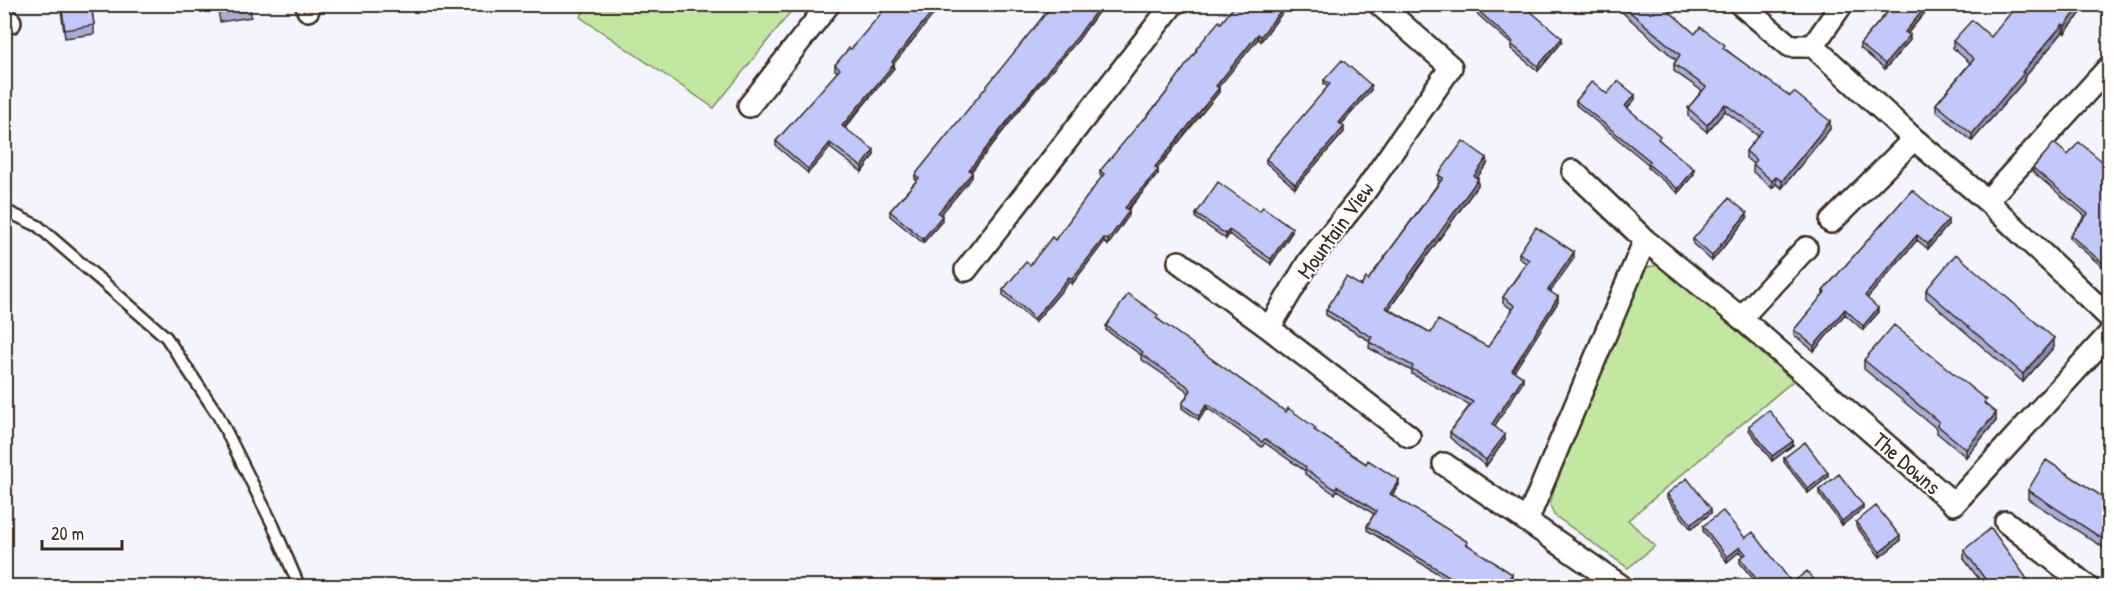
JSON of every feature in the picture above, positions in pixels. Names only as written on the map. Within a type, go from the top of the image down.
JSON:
[{"type":"street","points":[[749,106],[829,4]]},
{"type":"street","points":[[966,270],[1173,4]]},
{"type":"street","name":"Mountain View","points":[[1269,328],[1309,261],[1363,194],[1451,67],[1379,4]]},
{"type":"street","points":[[1740,4],[1790,46],[1813,46],[1914,139],[1987,201],[2109,318]]},
{"type":"street","points":[[1813,46],[1842,4]]},
{"type":"street","points":[[1987,201],[2109,66]]},
{"type":"street","points":[[1831,222],[1914,139]]},
{"type":"street","name":"The Downs","points":[[1573,171],[1645,240],[1741,318],[1954,504],[2109,333]]},
{"type":"street","points":[[1527,521],[1645,240]]},
{"type":"street","points":[[1741,318],[1806,248]]},
{"type":"street","points":[[1179,262],[1409,436]]},
{"type":"street","points":[[1444,464],[1621,586]]},
{"type":"street","points":[[2006,522],[2087,586]]},
{"type":"lane","points":[[4,210],[38,226],[166,337],[218,415],[273,525],[299,586]]},
{"type":"green space","points":[[590,4],[796,5],[714,108],[580,17]]},
{"type":"green space","points":[[1657,265],[1667,269],[1793,381],[1628,520],[1655,546],[1628,568],[1554,515],[1550,505],[1556,481],[1640,269]]},
{"type":"building","points":[[61,4],[91,4],[94,25],[65,30]]},
{"type":"building","points":[[219,4],[250,4],[251,8],[220,13]]},
{"type":"building","points":[[889,4],[938,4],[892,62],[894,64],[842,126],[874,150],[862,167],[830,143],[808,169],[776,141],[840,69],[835,65]]},
{"type":"building","points":[[1045,4],[1101,4],[1078,36],[969,170],[972,173],[938,213],[942,216],[923,239],[890,211],[919,178],[915,175],[1050,8]]},
{"type":"building","points":[[1236,4],[1279,4],[1283,8],[1261,36],[1258,34],[1216,86],[1219,88],[1155,167],[1158,170],[1125,208],[1129,211],[1108,240],[1104,238],[1072,279],[1069,277],[1035,318],[1003,290],[1026,262],[1030,265],[1052,237],[1055,240],[1104,174],[1100,171],[1164,96],[1196,49]]},
{"type":"building","points":[[1471,4],[1524,4],[1562,38],[1538,66],[1511,44],[1513,42]]},
{"type":"building","points":[[1621,4],[1661,4],[1695,34],[1700,27],[1725,45],[1723,48],[1790,96],[1794,92],[1830,121],[1782,181],[1776,177],[1772,181],[1753,164],[1756,160],[1746,151],[1762,131],[1725,104],[1707,125],[1688,108],[1706,87],[1674,64],[1680,55]]},
{"type":"building","points":[[1887,4],[1928,4],[1905,32],[1910,35],[1885,64],[1860,44],[1891,8]]},
{"type":"building","points":[[2018,4],[2021,6],[2022,4],[2082,4],[2065,26],[2063,24],[2022,72],[2024,73],[1972,134],[1936,104],[1974,59],[1953,41],[1972,20],[1991,37]]},
{"type":"building","points":[[1342,60],[1371,85],[1339,123],[1344,127],[1295,184],[1266,159],[1330,84],[1324,80]]},
{"type":"building","points":[[1592,81],[1607,94],[1618,81],[1635,95],[1625,106],[1660,136],[1658,139],[1694,169],[1678,189],[1648,164],[1650,161],[1576,101]]},
{"type":"building","points":[[1463,141],[1487,158],[1474,176],[1478,179],[1386,308],[1431,333],[1438,320],[1488,347],[1515,306],[1503,297],[1529,260],[1519,253],[1536,227],[1574,252],[1548,290],[1558,297],[1512,370],[1523,377],[1492,424],[1505,435],[1486,460],[1450,432],[1473,402],[1412,369],[1413,366],[1369,342],[1372,337],[1326,310],[1346,277],[1361,286],[1366,278],[1368,280],[1443,178],[1438,175]]},
{"type":"building","points":[[2079,142],[2109,167],[2109,260],[2105,265],[2070,235],[2088,214],[2033,168],[2054,143],[2068,155]]},
{"type":"building","points":[[1218,182],[1259,211],[1263,207],[1292,228],[1271,259],[1229,230],[1226,234],[1196,214]]},
{"type":"building","points":[[1912,190],[1948,220],[1928,244],[1917,235],[1865,296],[1878,308],[1863,326],[1845,309],[1814,346],[1794,330],[1825,292],[1823,291]]},
{"type":"building","points":[[1729,198],[1747,213],[1712,256],[1693,239]]},
{"type":"building","points":[[1956,254],[2054,338],[2023,374],[1926,290]]},
{"type":"building","points":[[1128,294],[1158,315],[1156,318],[1192,345],[1286,412],[1288,408],[1316,428],[1314,430],[1366,464],[1368,460],[1399,480],[1390,494],[1468,542],[1466,544],[1512,574],[1507,582],[1515,586],[1465,586],[1367,526],[1376,511],[1337,486],[1335,489],[1265,439],[1262,442],[1207,404],[1199,416],[1182,404],[1191,390],[1106,326]]},
{"type":"building","points":[[1894,325],[1986,400],[1984,403],[1996,413],[1966,449],[1937,425],[1939,422],[1864,360]]},
{"type":"building","points":[[1769,410],[1793,441],[1772,456],[1749,426]]},
{"type":"building","points":[[1805,442],[1828,473],[1808,489],[1784,458]]},
{"type":"building","points":[[2046,460],[2109,501],[2109,543],[2028,490]]},
{"type":"building","points":[[1839,474],[1863,505],[1842,521],[1819,490]]},
{"type":"building","points":[[1687,478],[1711,509],[1691,524],[1667,494]]},
{"type":"building","points":[[1876,506],[1900,536],[1880,552],[1856,522]]},
{"type":"building","points":[[1723,511],[1745,538],[1753,532],[1792,583],[1807,571],[1818,586],[1762,586],[1740,558],[1746,554],[1740,547],[1727,557],[1703,526]]},
{"type":"building","points":[[1991,528],[2032,586],[1990,586],[1964,550]]}]
